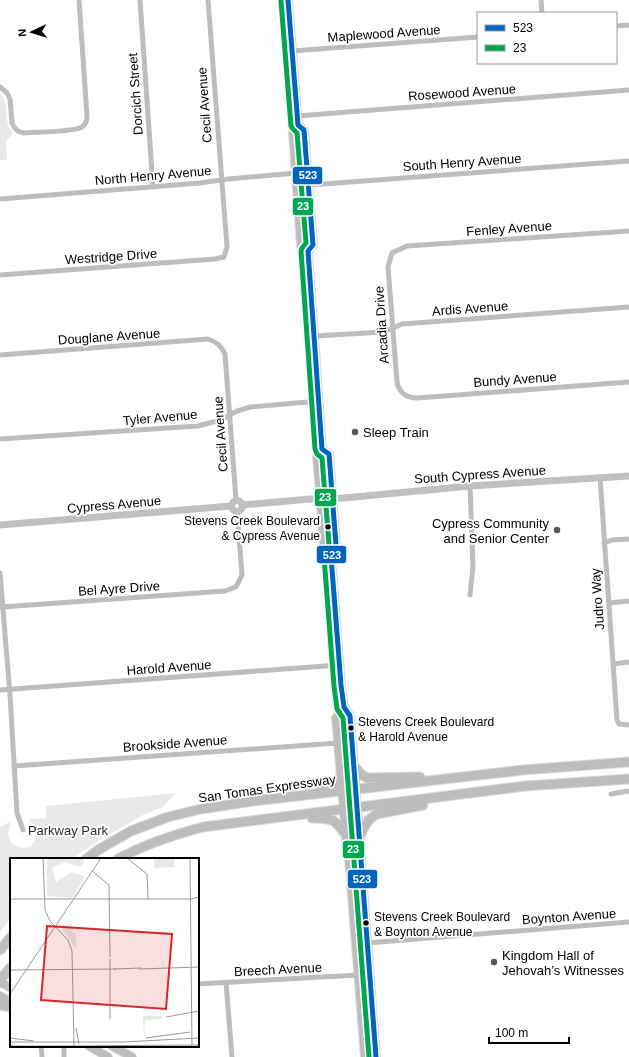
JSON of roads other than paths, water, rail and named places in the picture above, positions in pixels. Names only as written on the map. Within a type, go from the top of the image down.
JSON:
[{"type":"highway","name":"San Tomas Expressway","points":[[87,858],[131,831],[168,817],[201,809],[312,794],[523,770],[629,762]]},
{"type":"highway","points":[[354,766],[367,778],[420,776],[434,780]]},
{"type":"highway","points":[[312,794],[331,786],[341,776]]},
{"type":"highway","points":[[120,858],[139,848],[173,834],[203,827],[525,786],[629,779]]},
{"type":"highway","points":[[359,839],[366,824],[373,816],[377,814],[422,805],[447,796]]},
{"type":"highway","points":[[270,818],[331,819],[346,835]]},
{"type":"highway","points":[[0,950],[6,941]]},
{"type":"highway","points":[[0,981],[10,968]]},
{"type":"highway","points":[[0,1005],[10,1007]]},
{"type":"main road","points":[[288,0],[298,125],[293,132],[301,246],[308,251]]},
{"type":"main road","points":[[298,125],[304,130],[313,245],[308,251],[322,449],[317,455],[320,499],[324,545],[331,556]]},
{"type":"main road","points":[[322,449],[329,454],[336,544],[331,556],[339,665],[344,707],[350,716],[376,1057]]},
{"type":"main road","points":[[344,707],[336,718],[349,854],[365,1057]]},
{"type":"main road","points":[[355,929],[360,934],[362,940],[367,943]]},
{"type":"main road","points":[[359,975],[363,978],[365,987],[371,992]]},
{"type":"main road","points":[[0,981],[10,987]]},
{"type":"main road","points":[[0,996],[10,1001]]},
{"type":"main road","points":[[91,1047],[108,1057]]},
{"type":"main road","points":[[114,1047],[132,1057]]},
{"type":"street","points":[[0,87],[8,96],[12,123],[18,131],[24,133],[77,129],[85,124],[88,120],[88,116],[79,0]]},
{"type":"street","name":"Dorcich Street","points":[[140,0],[153,187]]},
{"type":"street","name":"Cecil Avenue","points":[[208,0],[227,247],[224,256]]},
{"type":"street","points":[[541,0],[542,12]]},
{"type":"street","points":[[617,26],[629,25]]},
{"type":"street","name":"Maplewood Avenue","points":[[292,51],[477,37]]},
{"type":"street","name":"Rosewood Avenue","points":[[297,116],[629,90]]},
{"type":"street","name":"South Henry Avenue","points":[[297,186],[629,161]]},
{"type":"street","name":"North Henry Avenue","points":[[0,199],[200,183],[307,172]]},
{"type":"street","name":"Fenley Avenue","points":[[392,253],[407,246],[629,231]]},
{"type":"street","name":"Arcadia Drive","points":[[392,253],[388,267],[392,328],[397,382],[399,388],[404,394]]},
{"type":"street","name":"Westridge Drive","points":[[0,275],[214,259],[224,256]]},
{"type":"street","name":"Ardis Avenue","points":[[314,336],[384,332],[402,324],[629,307]]},
{"type":"street","name":"Douglane Avenue","points":[[0,355],[208,339],[219,345]]},
{"type":"street","name":"Cecil Avenue","points":[[219,345],[225,354],[230,415],[233,503]]},
{"type":"street","name":"Bundy Avenue","points":[[404,394],[417,398],[629,382]]},
{"type":"street","name":"Tyler Avenue","points":[[0,439],[198,426],[210,423],[250,407],[318,401]]},
{"type":"street","name":"South Cypress Avenue","points":[[332,498],[470,486],[629,476]]},
{"type":"street","name":"Judro Way","points":[[600,477],[617,720],[619,724],[629,725]]},
{"type":"street","points":[[470,486],[473,567],[470,595]]},
{"type":"street","points":[[242,505],[242,509],[237,512],[232,510],[233,503],[241,502],[242,505],[332,498]]},
{"type":"street","name":"Cypress Avenue","points":[[0,525],[233,503]]},
{"type":"street","name":"Bel Ayre Drive","points":[[2,607],[225,591],[236,586],[242,575],[237,512]]},
{"type":"street","points":[[604,543],[612,540],[629,539]]},
{"type":"street","points":[[0,573],[17,813],[23,830]]},
{"type":"street","points":[[609,603],[629,601]]},
{"type":"street","points":[[613,664],[629,662]]},
{"type":"street","name":"Harold Avenue","points":[[0,690],[339,665]]},
{"type":"street","name":"Brookside Avenue","points":[[14,766],[338,743]]},
{"type":"street","points":[[611,794],[629,791]]},
{"type":"street","name":"Boynton Avenue","points":[[367,943],[629,922]]},
{"type":"street","name":"Breech Avenue","points":[[199,984],[359,975]]},
{"type":"street","points":[[226,983],[232,1057]]},
{"type":"street","points":[[41,1047],[42,1057]]},
{"type":"place","name":"Sleep Train","points":[[355,432]]},
{"type":"place","name":"Stevens Creek Boulevard & Cypress Avenue","points":[[328,527]]},
{"type":"place","name":"Cypress Community and Senior Center","points":[[557,530]]},
{"type":"place","name":"Stevens Creek Boulevard & Harold Avenue","points":[[351,728]]},
{"type":"place","name":"Stevens Creek Boulevard & Boynton Avenue","points":[[366,923]]},
{"type":"place","name":"Kingdom Hall of Jehovah’s Witnesses","points":[[494,962]]},
{"type":"park label","name":"Parkway Park","points":[[68,830]]}]
